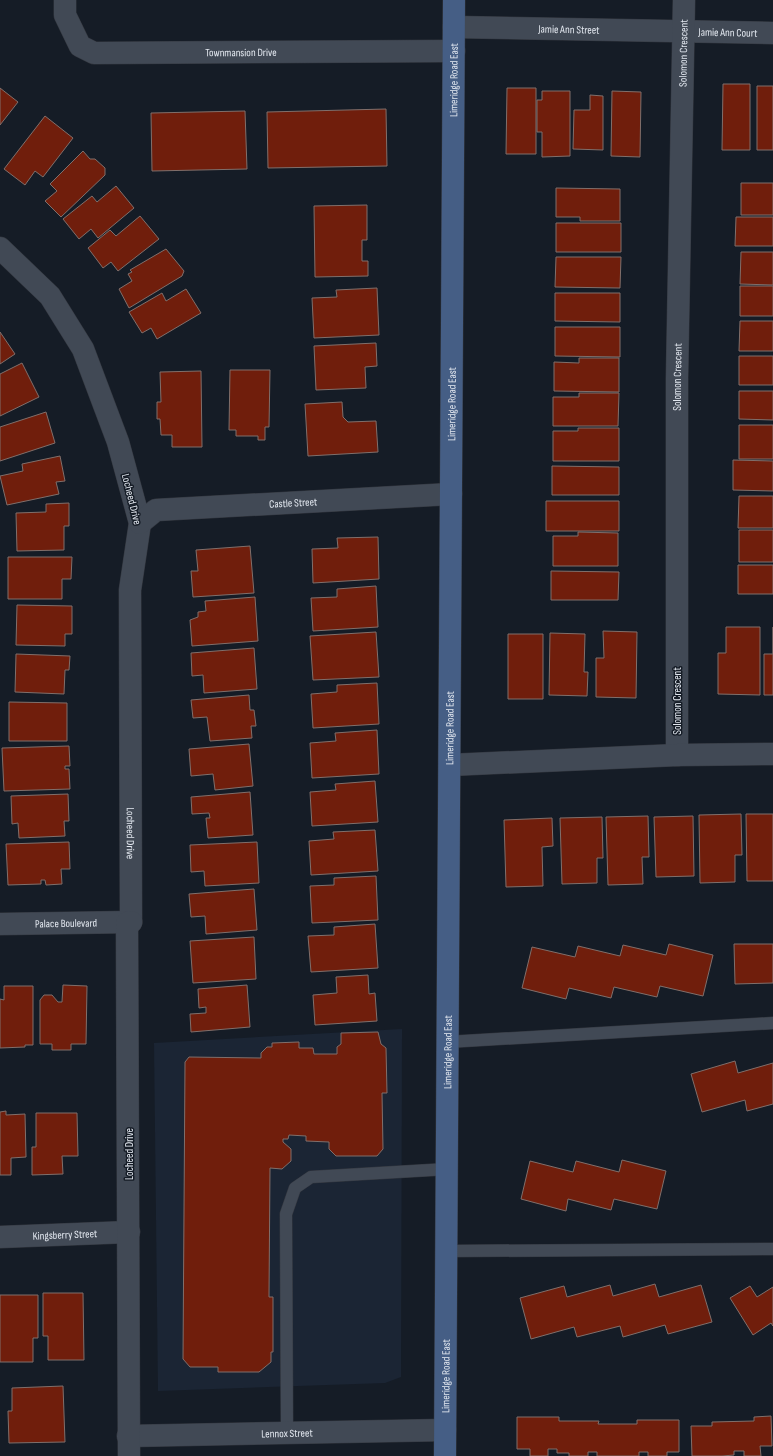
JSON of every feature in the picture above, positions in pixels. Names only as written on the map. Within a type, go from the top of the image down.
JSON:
[{"type":"street","name":"Townmansion Drive","points":[[65,0],[65,15],[80,46],[94,53],[454,51]]},
{"type":"street","name":"Limeridge Road East","points":[[446,1456],[445,1430],[448,1251],[447,1042],[454,0]]},
{"type":"street","name":"Solomon Crescent","points":[[677,755],[677,378],[684,0]]},
{"type":"street","name":"Jamie Ann Street","points":[[454,27],[683,32]]},
{"type":"street","name":"Jamie Ann Court","points":[[683,32],[773,33]]},
{"type":"street","name":"Locheed Drive","points":[[0,248],[50,296],[83,349],[118,442],[140,523],[130,590],[132,922],[128,924],[128,1446]]},
{"type":"street","name":"Castle Street","points":[[140,523],[152,511],[156,510],[451,494]]},
{"type":"street","points":[[450,765],[677,755],[773,754]]},
{"type":"street","name":"Palace Boulevard","points":[[0,924],[132,922]]},
{"type":"street","name":"Kingsberry Street","points":[[0,1237],[129,1232]]},
{"type":"street","name":"Lennox Street","points":[[128,1446],[287,1432],[445,1430]]},
{"type":"lane","points":[[447,1042],[773,1023]]},
{"type":"lane","points":[[287,1432],[286,1214],[295,1188],[311,1177],[448,1169]]},
{"type":"lane","points":[[448,1251],[773,1249]]},
{"type":"shaded area","points":[[402,1029],[401,1377],[385,1383],[158,1391],[154,1043]]},
{"type":"building","points":[[723,84],[750,84],[750,150],[722,150]]},
{"type":"building","points":[[757,86],[773,86],[773,150],[757,150]]},
{"type":"building","points":[[0,88],[18,102],[0,125]]},
{"type":"building","points":[[507,88],[536,88],[536,154],[506,154]]},
{"type":"building","points":[[542,91],[570,91],[570,156],[542,157],[542,132],[537,132],[537,100],[542,100]]},
{"type":"building","points":[[612,91],[641,92],[640,157],[611,156]]},
{"type":"building","points":[[590,95],[603,96],[603,150],[573,149],[574,110],[590,110]]},
{"type":"building","points":[[386,109],[387,166],[268,168],[267,112]]},
{"type":"building","points":[[245,111],[247,169],[152,171],[151,113]]},
{"type":"building","points":[[45,116],[73,138],[43,177],[35,171],[25,185],[4,169]]},
{"type":"building","points":[[83,151],[90,159],[95,159],[105,168],[105,175],[61,217],[45,201],[57,191],[50,184]]},
{"type":"building","points":[[741,183],[773,183],[773,215],[741,215]]},
{"type":"building","points":[[116,186],[134,208],[98,238],[91,229],[79,239],[63,219],[92,196],[97,202]]},
{"type":"building","points":[[556,188],[620,189],[620,221],[580,221],[580,217],[556,217]]},
{"type":"building","points":[[367,205],[367,240],[362,240],[362,261],[368,261],[368,276],[315,277],[314,206]]},
{"type":"building","points":[[140,216],[159,239],[118,271],[111,262],[103,268],[88,248],[110,230],[116,236]]},
{"type":"building","points":[[736,217],[773,217],[773,246],[735,246]]},
{"type":"building","points":[[556,223],[621,223],[621,252],[556,252]]},
{"type":"building","points":[[166,249],[184,271],[182,276],[129,308],[119,289],[132,281],[128,274],[132,272],[130,270]]},
{"type":"building","points":[[741,252],[773,252],[773,285],[740,284]]},
{"type":"building","points":[[556,257],[621,257],[620,288],[555,287]]},
{"type":"building","points":[[740,286],[773,286],[773,316],[740,316]]},
{"type":"building","points":[[377,288],[379,335],[314,338],[312,298],[337,297],[336,290]]},
{"type":"building","points":[[186,289],[201,313],[157,339],[151,328],[142,333],[129,312],[162,293],[166,301]]},
{"type":"building","points":[[555,293],[620,293],[620,322],[555,321]]},
{"type":"building","points":[[740,321],[773,321],[773,351],[739,351]]},
{"type":"building","points":[[555,327],[620,327],[620,357],[555,356]]},
{"type":"building","points":[[0,332],[15,354],[0,364]]},
{"type":"building","points":[[376,343],[377,366],[365,367],[366,388],[316,390],[314,346]]},
{"type":"building","points":[[739,356],[773,356],[773,385],[739,385]]},
{"type":"building","points":[[579,358],[619,358],[619,392],[554,391],[554,362],[579,363]]},
{"type":"building","points":[[22,363],[39,397],[0,416],[0,374]]},
{"type":"building","points":[[230,370],[270,370],[269,427],[265,427],[265,440],[258,440],[258,436],[236,436],[236,430],[229,430]]},
{"type":"building","points":[[201,371],[202,447],[172,447],[172,435],[161,435],[160,419],[157,419],[157,402],[161,402],[160,372]]},
{"type":"building","points":[[739,391],[773,391],[773,420],[739,419]]},
{"type":"building","points":[[579,393],[619,393],[618,426],[553,426],[553,397],[579,397]]},
{"type":"building","points":[[342,402],[343,417],[348,422],[376,421],[378,452],[308,456],[305,404]]},
{"type":"building","points":[[46,412],[55,443],[0,461],[0,427]]},
{"type":"building","points":[[739,425],[773,425],[773,459],[739,459]]},
{"type":"building","points":[[578,428],[619,428],[619,461],[553,461],[553,431],[578,431]]},
{"type":"building","points":[[60,456],[65,481],[56,482],[59,494],[7,505],[0,476],[23,471],[22,464]]},
{"type":"building","points":[[733,460],[773,461],[773,491],[733,490]]},
{"type":"building","points":[[552,466],[619,467],[619,495],[552,495]]},
{"type":"building","points":[[739,496],[773,496],[773,528],[738,528]]},
{"type":"building","points":[[546,501],[619,501],[619,531],[546,531]]},
{"type":"building","points":[[69,503],[69,526],[64,526],[64,550],[17,551],[16,513],[46,512],[46,504]]},
{"type":"building","points":[[739,530],[773,530],[773,562],[739,562]]},
{"type":"building","points":[[578,532],[618,533],[618,566],[553,566],[553,536],[578,536]]},
{"type":"building","points":[[378,537],[379,579],[313,583],[312,549],[338,548],[337,538]]},
{"type":"building","points":[[250,546],[254,593],[193,597],[191,571],[198,571],[196,550]]},
{"type":"building","points":[[8,557],[72,557],[71,579],[62,579],[62,599],[8,599]]},
{"type":"building","points":[[738,565],[773,565],[773,594],[738,594]]},
{"type":"building","points":[[551,571],[619,572],[618,600],[551,600]]},
{"type":"building","points":[[376,586],[378,627],[313,631],[311,598],[337,597],[337,589]]},
{"type":"building","points":[[255,597],[258,641],[192,646],[190,620],[198,617],[198,612],[206,611],[205,601]]},
{"type":"building","points":[[17,605],[72,606],[72,634],[65,634],[65,646],[16,645]]},
{"type":"building","points":[[726,627],[760,627],[760,695],[718,694],[718,653],[726,653]]},
{"type":"building","points":[[603,631],[637,632],[636,698],[596,697],[596,658],[604,658]]},
{"type":"building","points":[[376,632],[379,677],[313,680],[310,636]]},
{"type":"building","points":[[550,633],[585,634],[584,672],[588,672],[587,696],[549,695]]},
{"type":"building","points":[[508,634],[543,634],[543,699],[508,699]]},
{"type":"building","points":[[254,648],[257,689],[204,693],[203,675],[192,676],[191,653]]},
{"type":"building","points":[[16,654],[70,656],[69,670],[65,670],[64,694],[15,692]]},
{"type":"building","points":[[764,654],[773,654],[773,695],[764,695]]},
{"type":"building","points":[[377,683],[379,724],[313,728],[311,694],[337,692],[337,685]]},
{"type":"building","points":[[249,695],[250,710],[254,710],[256,726],[251,726],[252,738],[210,741],[207,717],[193,718],[191,700]]},
{"type":"building","points":[[9,702],[67,703],[67,741],[9,741]]},
{"type":"building","points":[[377,730],[379,774],[312,778],[310,743],[336,741],[335,733]]},
{"type":"building","points":[[249,744],[253,786],[215,790],[213,774],[191,776],[189,749]]},
{"type":"building","points":[[69,746],[70,766],[65,766],[65,769],[69,769],[70,789],[4,791],[2,748]]},
{"type":"building","points":[[375,781],[378,822],[312,826],[310,792],[336,790],[335,784]]},
{"type":"building","points":[[250,792],[253,835],[208,838],[206,818],[210,818],[209,813],[192,814],[191,797]]},
{"type":"building","points":[[68,794],[69,821],[64,821],[65,836],[19,838],[18,823],[12,824],[11,796]]},
{"type":"building","points":[[741,814],[742,855],[735,855],[735,882],[700,883],[699,815]]},
{"type":"building","points":[[746,814],[773,814],[773,881],[747,881]]},
{"type":"building","points":[[648,816],[649,857],[642,857],[643,884],[608,885],[606,817]]},
{"type":"building","points":[[693,816],[694,876],[656,877],[654,817]]},
{"type":"building","points":[[602,817],[603,858],[597,858],[597,883],[562,884],[560,818]]},
{"type":"building","points":[[552,818],[553,846],[542,847],[543,886],[506,887],[504,820]]},
{"type":"building","points":[[375,830],[378,871],[311,875],[309,841],[334,839],[333,832]]},
{"type":"building","points":[[69,842],[70,869],[61,869],[62,884],[46,885],[45,880],[41,880],[41,884],[8,885],[6,844]]},
{"type":"building","points":[[257,842],[259,883],[205,886],[204,871],[191,872],[190,845]]},
{"type":"building","points":[[376,876],[378,920],[312,923],[310,886],[334,885],[334,878]]},
{"type":"building","points":[[254,889],[257,930],[206,934],[205,916],[191,917],[189,894]]},
{"type":"building","points":[[375,924],[378,968],[311,972],[308,936],[334,935],[334,927]]},
{"type":"building","points":[[254,937],[256,979],[193,983],[190,941]]},
{"type":"building","points":[[669,944],[713,955],[703,996],[660,986],[657,997],[614,987],[611,998],[569,988],[566,999],[522,988],[532,947],[575,957],[578,946],[620,956],[623,945],[666,955]]},
{"type":"building","points":[[734,944],[773,944],[773,983],[735,984]]},
{"type":"building","points":[[368,975],[369,994],[375,993],[377,1021],[315,1025],[313,995],[337,993],[336,977]]},
{"type":"building","points":[[63,985],[87,986],[86,1044],[71,1044],[71,1050],[52,1050],[52,1044],[40,1044],[40,1000],[44,995],[52,995],[58,1002],[62,1002]]},
{"type":"building","points":[[247,985],[250,1027],[191,1032],[190,1014],[206,1013],[206,1007],[199,1008],[198,989]]},
{"type":"building","points":[[4,986],[33,986],[33,1045],[25,1045],[25,1047],[0,1048],[0,999],[4,1000]]},
{"type":"building","points":[[378,1032],[381,1044],[386,1048],[387,1093],[382,1093],[383,1149],[377,1156],[336,1156],[329,1149],[329,1142],[306,1141],[306,1136],[289,1135],[288,1139],[283,1139],[283,1142],[291,1149],[291,1161],[282,1169],[270,1168],[269,1297],[273,1297],[273,1352],[271,1352],[271,1362],[259,1372],[218,1372],[218,1367],[190,1367],[183,1359],[185,1062],[189,1057],[261,1058],[261,1053],[267,1047],[272,1047],[272,1043],[299,1042],[299,1048],[313,1048],[314,1054],[337,1054],[337,1047],[341,1044],[341,1033]]},
{"type":"building","points":[[735,1061],[738,1073],[773,1063],[773,1104],[747,1111],[745,1100],[702,1112],[691,1074]]},
{"type":"building","points":[[6,1111],[6,1115],[25,1114],[26,1157],[11,1158],[11,1175],[0,1175],[0,1112]]},
{"type":"building","points":[[36,1113],[77,1113],[78,1156],[62,1156],[63,1174],[32,1175],[32,1147],[36,1147]]},
{"type":"building","points":[[622,1160],[666,1171],[657,1209],[614,1199],[611,1210],[568,1199],[566,1211],[521,1199],[530,1161],[573,1172],[576,1161],[619,1172]]},
{"type":"building","points":[[655,1284],[659,1297],[701,1285],[712,1322],[668,1334],[665,1325],[623,1337],[620,1326],[577,1337],[574,1327],[531,1339],[520,1298],[564,1286],[567,1297],[610,1285],[613,1296]]},
{"type":"building","points":[[750,1286],[757,1297],[773,1287],[773,1326],[771,1323],[753,1335],[730,1298]]},
{"type":"building","points":[[43,1293],[83,1293],[84,1360],[48,1360],[48,1336],[43,1336]]},
{"type":"building","points":[[0,1295],[38,1295],[38,1338],[33,1338],[33,1362],[0,1362]]},
{"type":"building","points":[[63,1386],[65,1442],[9,1443],[8,1411],[12,1411],[12,1388]]},
{"type":"building","points":[[771,1416],[772,1446],[760,1446],[761,1456],[744,1456],[744,1451],[734,1451],[734,1455],[692,1456],[691,1426],[712,1426],[712,1422],[754,1421],[754,1417]]},
{"type":"building","points":[[517,1417],[559,1417],[559,1421],[599,1421],[598,1424],[637,1424],[637,1420],[679,1420],[679,1452],[667,1452],[667,1456],[648,1456],[648,1452],[639,1452],[639,1456],[597,1456],[597,1452],[588,1452],[588,1456],[569,1456],[569,1453],[557,1453],[557,1449],[548,1449],[548,1456],[530,1456],[530,1449],[517,1449]]}]
